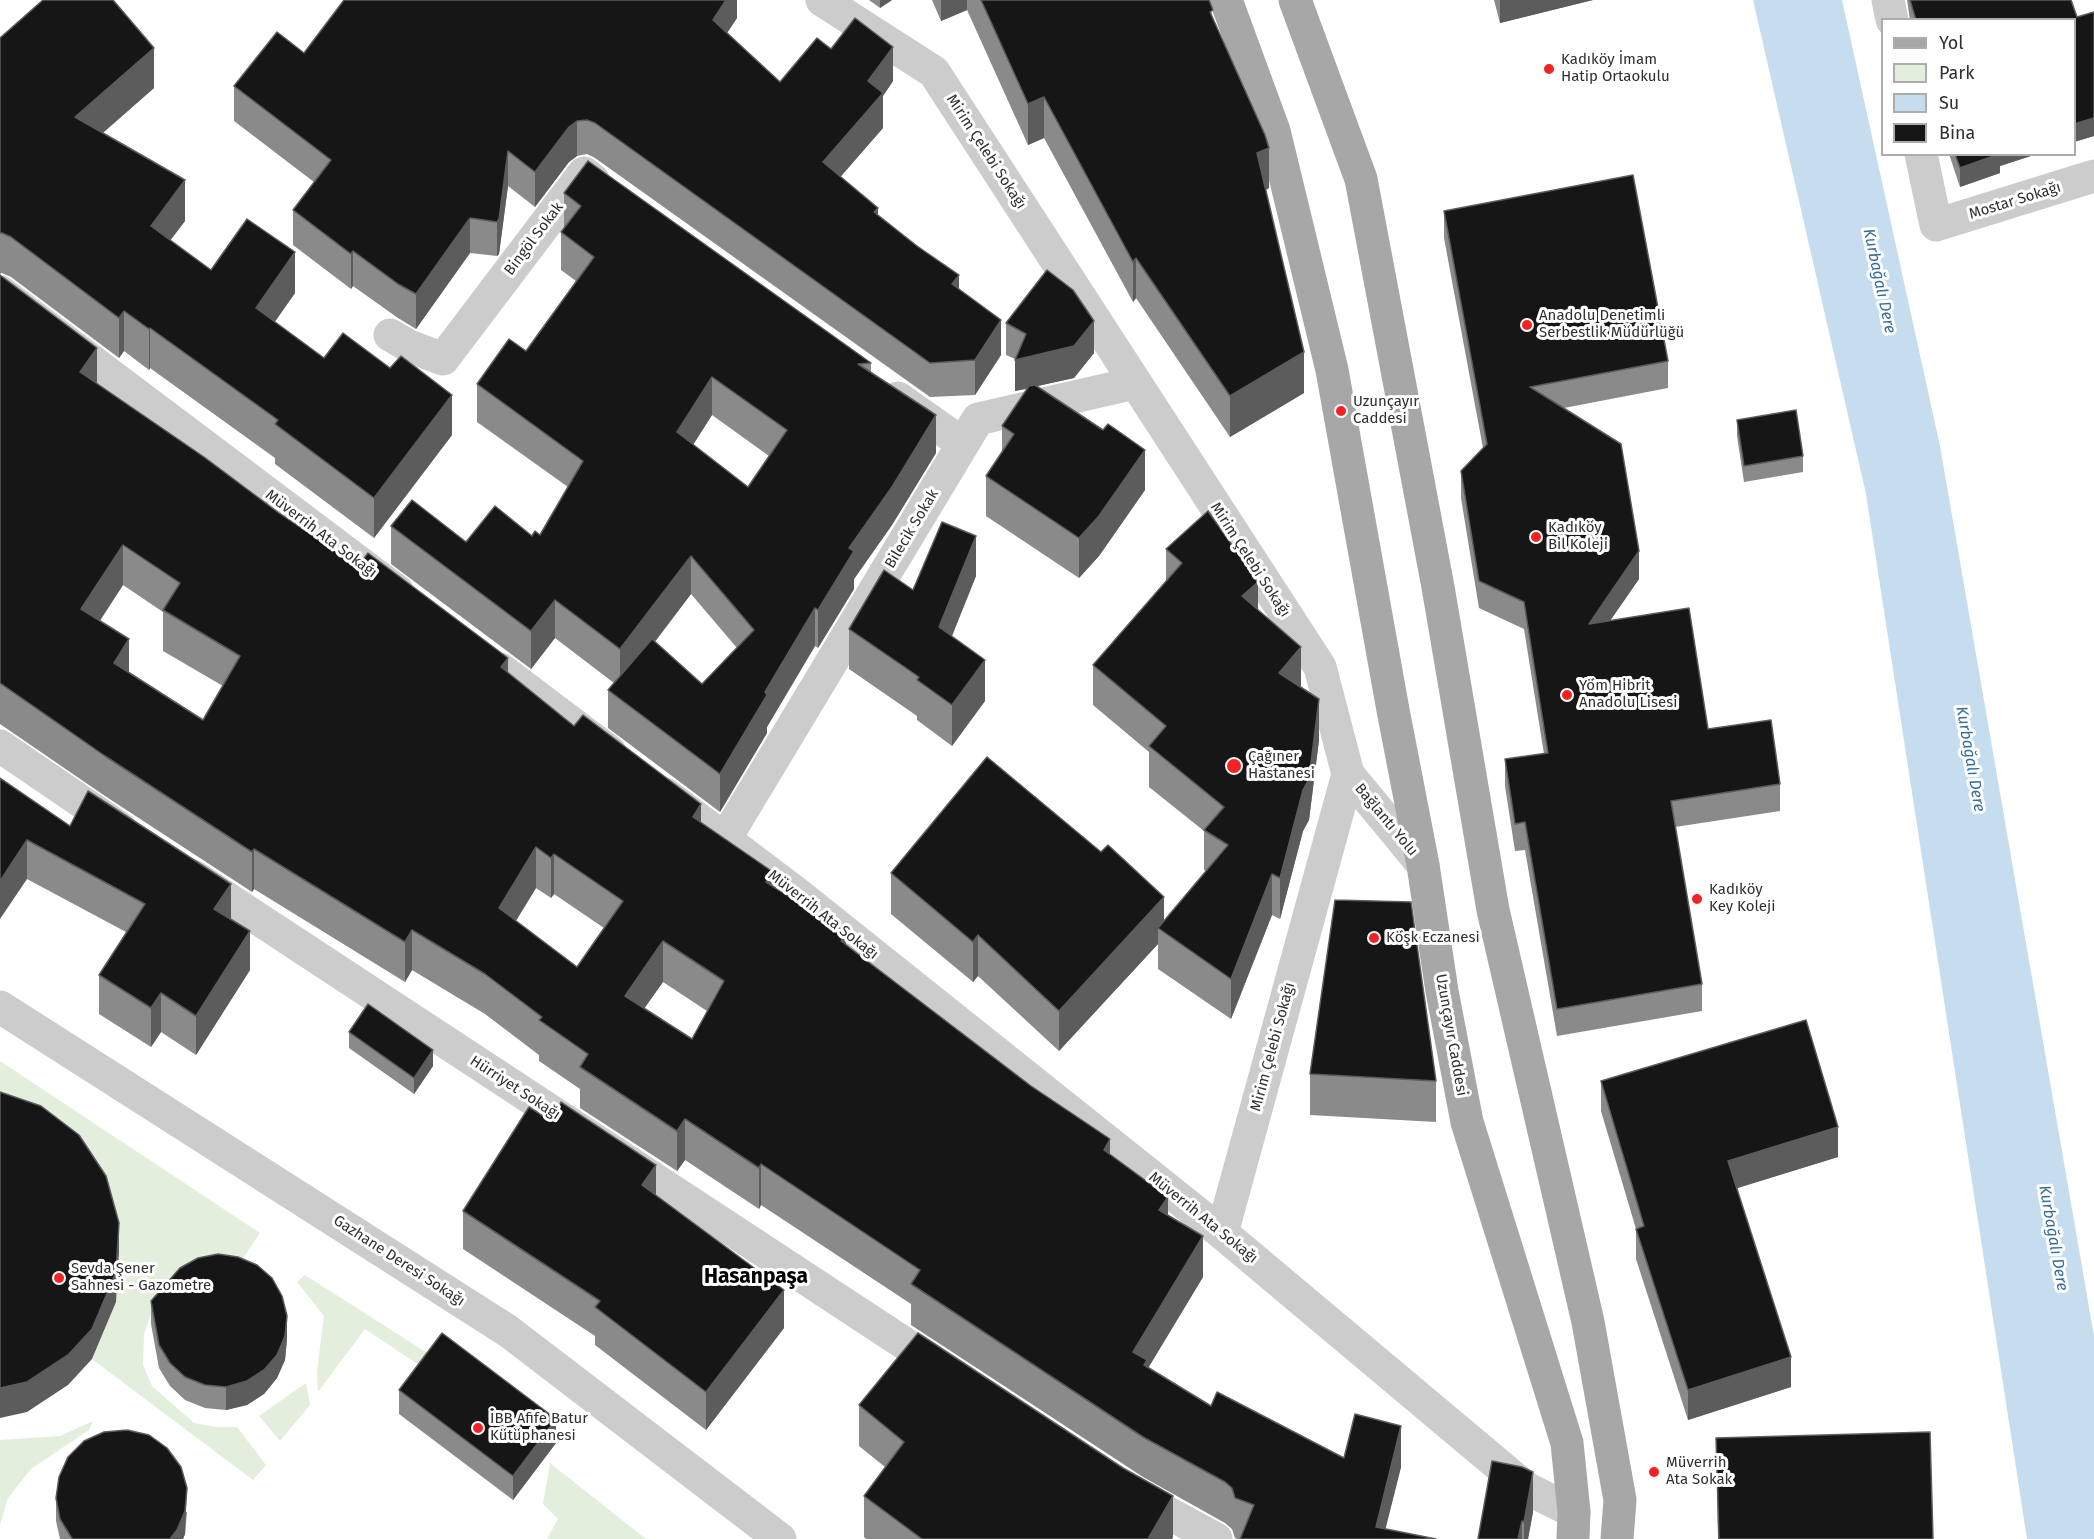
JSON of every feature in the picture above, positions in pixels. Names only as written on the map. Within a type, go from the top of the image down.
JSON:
[{"type":"main road","name":"Uzunçayır Caddesi","points":[[1226,0],[1274,131],[1332,370],[1423,865],[1442,991],[1467,1122],[1567,1443],[1573,1526]]},
{"type":"main road","points":[[1295,0],[1361,179],[1438,587],[1492,910],[1588,1322],[1620,1500],[1617,1539]]},
{"type":"street","name":"Mirim Çelebi Sokağı","points":[[822,0],[934,72],[1320,667],[1348,774],[1222,1233]]},
{"type":"street","points":[[1888,0],[1892,18]]},
{"type":"street","name":"Mostar Sokağı","points":[[1921,156],[1936,225],[2094,176]]},
{"type":"street","name":"Bingöl Sokak","points":[[390,335],[409,346],[442,359],[584,173],[613,194]]},
{"type":"street","name":"Müverrih Ata Sokağı","points":[[3,301],[420,609]]},
{"type":"street","points":[[875,381],[963,444]]},
{"type":"street","name":"Bilecik Sokak","points":[[725,839],[978,419],[1135,383]]},
{"type":"street","name":"Müverrih Ata Sokağı","points":[[477,652],[796,892],[1222,1233],[1573,1526]]},
{"type":"street","name":"Hürriyet Sokağı","points":[[0,746],[159,854],[974,1389]]},
{"type":"street","name":"Bağlantı Yolu","points":[[1348,774],[1423,865]]},
{"type":"street","name":"Gazhane Deresi Sokağı","points":[[0,1007],[508,1331],[780,1539]]},
{"type":"street","points":[[1113,1480],[1132,1493],[1216,1539]]},
{"type":"green space","points":[[0,1061],[260,1233],[239,1264],[155,1302],[144,1334],[143,1365],[152,1386],[194,1423],[217,1427],[237,1427],[266,1465],[253,1480],[92,1359],[116,1302],[119,1253],[0,1122]]},
{"type":"green space","points":[[305,1275],[435,1358],[425,1369],[365,1329],[318,1392],[317,1371],[324,1316],[297,1282]]},
{"type":"green space","points":[[306,1383],[310,1405],[280,1441],[259,1416]]},
{"type":"green space","points":[[93,1421],[89,1430],[31,1469],[8,1498],[0,1525],[0,1440],[60,1436]]},
{"type":"green space","points":[[550,1463],[646,1539],[547,1539],[558,1519],[543,1504]]},
{"type":"water","name":"Kurbağalı Dere","points":[[1753,0],[1842,0],[1940,446],[2094,1336],[2094,1539],[2027,1539],[1866,494]]},
{"type":"building","points":[[43,0],[113,0],[154,48],[75,117],[185,180],[151,226],[211,270],[247,219],[295,252],[256,308],[324,358],[343,333],[390,368],[401,356],[452,395],[374,498],[275,424],[278,420],[150,328],[124,311],[119,318],[11,237],[0,233],[0,38]]},
{"type":"building","points":[[344,0],[726,0],[713,20],[780,82],[817,38],[831,49],[855,18],[893,47],[868,81],[883,93],[823,162],[878,208],[874,212],[959,275],[952,284],[1001,320],[975,360],[930,363],[595,123],[587,120],[577,121],[569,127],[535,172],[508,151],[499,219],[497,222],[470,218],[416,294],[398,284],[353,251],[351,254],[293,210],[331,160],[234,86],[277,32],[304,53]]},
{"type":"building","points":[[981,0],[1209,0],[1213,10],[1210,12],[1269,148],[1257,153],[1304,352],[1230,396],[1136,258],[1133,262],[1044,97],[1028,104]]},
{"type":"building","points":[[1910,0],[2071,0],[2077,17],[2094,12],[2094,118],[2076,123],[2076,18],[1915,18]]},
{"type":"building","points":[[1956,156],[1993,156],[1960,168]]},
{"type":"building","points":[[588,161],[871,363],[858,364],[936,415],[892,487],[849,548],[854,551],[818,610],[815,608],[720,774],[608,690],[652,639],[702,684],[754,630],[691,556],[620,649],[555,600],[531,631],[391,526],[412,500],[466,542],[495,506],[532,536],[535,531],[540,535],[583,461],[477,384],[509,339],[526,351],[594,257],[561,232],[581,206],[564,193]],"holes":[[[712,377],[787,430],[748,487],[677,432]]]},
{"type":"building","points":[[1633,175],[1668,361],[1530,387],[1621,444],[1639,551],[1589,624],[1689,608],[1708,729],[1771,720],[1780,784],[1671,801],[1702,984],[1557,1009],[1525,822],[1515,824],[1505,759],[1548,753],[1524,602],[1479,581],[1461,471],[1487,444],[1444,211]]},
{"type":"building","points":[[1047,270],[1073,290],[1094,321],[1074,346],[1015,360],[1026,334],[1006,323]]},
{"type":"building","points":[[0,275],[97,348],[80,372],[358,566],[368,553],[508,658],[501,667],[574,726],[583,715],[701,804],[693,817],[773,872],[766,882],[846,932],[841,941],[1031,1086],[1110,1139],[1104,1150],[1168,1197],[1159,1210],[1203,1236],[1133,1352],[1147,1360],[1144,1365],[1211,1406],[1217,1392],[1344,1458],[1355,1414],[1401,1426],[1376,1527],[1436,1539],[1240,1539],[1254,1505],[1235,1498],[1232,1488],[1225,1482],[1143,1437],[911,1284],[920,1270],[761,1164],[759,1168],[685,1119],[677,1131],[580,1067],[588,1054],[539,1020],[542,1017],[485,974],[412,930],[405,942],[254,849],[252,852],[105,756],[0,683]],"holes":[[[123,545],[180,583],[163,610],[240,656],[203,720],[114,663],[129,639],[81,609]],[[536,847],[551,858],[554,854],[623,901],[577,967],[499,908]],[[663,941],[724,981],[692,1039],[625,996]]]},
{"type":"building","points":[[1035,385],[1103,430],[1108,424],[1145,450],[1099,516],[1079,538],[986,476],[1014,434],[1002,426],[1029,386]]},
{"type":"building","points":[[1796,410],[1803,456],[1744,466],[1737,420]]},
{"type":"building","points":[[1208,511],[1258,582],[1242,596],[1301,647],[1279,673],[1319,699],[1309,779],[1303,790],[1280,878],[1272,874],[1231,979],[1158,928],[1228,845],[1204,830],[1224,807],[1149,746],[1166,726],[1093,665],[1182,563],[1166,549]]},
{"type":"building","points":[[942,522],[976,536],[939,627],[985,660],[952,705],[917,680],[919,677],[849,629],[884,570],[913,590]]},
{"type":"building","points":[[987,757],[1101,852],[1108,845],[1164,897],[1059,1011],[978,935],[973,942],[891,873]]},
{"type":"building","points":[[0,778],[70,826],[88,791],[231,884],[214,909],[250,931],[196,1016],[161,993],[151,1008],[99,975],[145,904],[27,840],[0,881]]},
{"type":"building","points":[[1335,900],[1411,902],[1436,1081],[1310,1074]]},
{"type":"building","points":[[368,1004],[433,1050],[414,1078],[349,1032]]},
{"type":"building","points":[[1806,1020],[1838,1127],[1728,1161],[1791,1357],[1688,1390],[1636,1229],[1644,1226],[1601,1081]]},
{"type":"building","name":"Sevda Şener Sahnesi - Gazometre","points":[[0,1092],[41,1106],[79,1135],[106,1176],[119,1223],[116,1272],[92,1329],[68,1355],[27,1382],[0,1388]]},
{"type":"building","points":[[561,1102],[656,1165],[642,1185],[784,1290],[706,1392],[595,1307],[600,1301],[463,1211],[529,1107],[551,1121]]},
{"type":"building","points":[[218,1254],[238,1257],[257,1265],[272,1278],[282,1296],[287,1316],[285,1336],[277,1355],[264,1370],[247,1381],[226,1387],[205,1385],[185,1377],[170,1363],[159,1345],[151,1301],[180,1268],[198,1258]]},
{"type":"building","name":"İBB Afife Batur Kütüphanesi","points":[[442,1333],[556,1419],[513,1476],[399,1390]]},
{"type":"building","points":[[918,1333],[1123,1468],[1173,1496],[1148,1539],[922,1539],[864,1496],[904,1442],[859,1405]]},
{"type":"building","points":[[127,1430],[149,1435],[167,1448],[181,1467],[187,1488],[185,1511],[177,1530],[170,1539],[73,1539],[60,1519],[56,1498],[59,1477],[68,1457],[84,1441],[104,1432]]},
{"type":"building","points":[[1930,1432],[1933,1539],[1719,1539],[1716,1438]]},
{"type":"building","points":[[1492,1461],[1522,1467],[1533,1472],[1524,1522],[1522,1521],[1518,1539],[1478,1539]]},
{"type":"place","name":"Kadıköy İmam Hatip Ortaokulu","points":[[1549,69]]},
{"type":"place","name":"Anadolu Denetimli Serbestlik Müdürlüğü","points":[[1527,325]]},
{"type":"place","name":"Uzunçayır Caddesi","points":[[1341,411]]},
{"type":"place","name":"Kadıköy Bil Koleji","points":[[1536,537]]},
{"type":"place","name":"Yöm Hibrit Anadolu Lisesi","points":[[1567,695]]},
{"type":"place","name":"Çağıner Hastanesi","points":[[1234,766]]},
{"type":"place","name":"Kadıköy Key Koleji","points":[[1697,899]]},
{"type":"place","name":"Köşk Eczanesi","points":[[1374,938]]},
{"type":"place","name":"Sevda Şener Sahnesi - Gazometre","points":[[59,1278]]},
{"type":"place","name":"İBB Afife Batur Kütüphanesi","points":[[478,1428]]},
{"type":"place","name":"Müverrih Ata Sokak","points":[[1654,1472]]},
{"type":"district","name":"Hasanpaşa","points":[[756,1277]]}]
